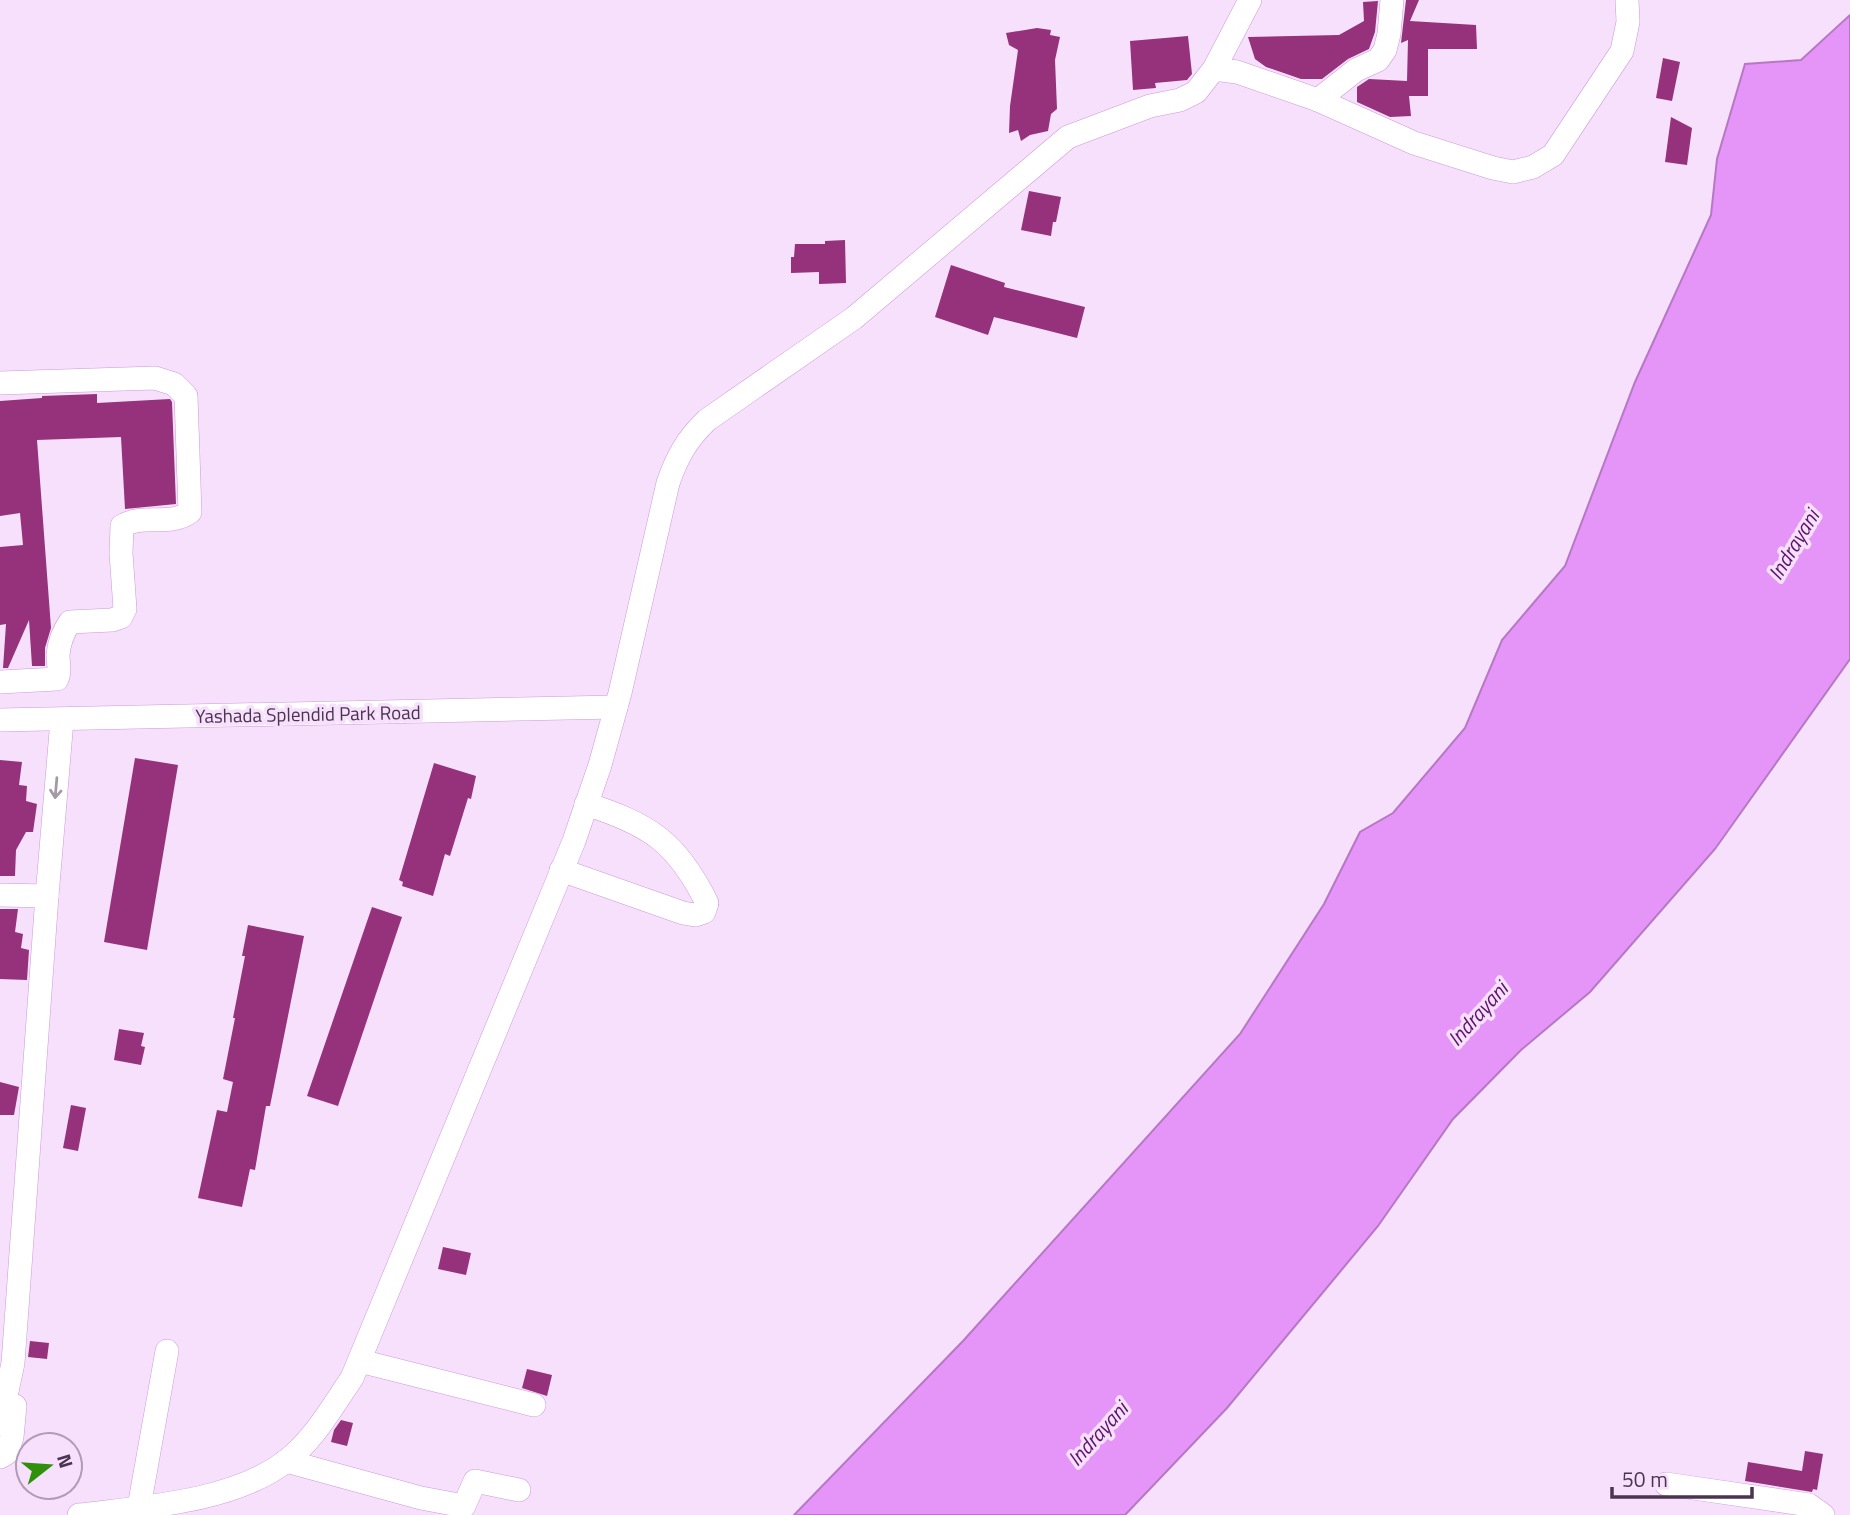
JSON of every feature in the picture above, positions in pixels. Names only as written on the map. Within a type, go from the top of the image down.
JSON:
[{"type":"street","points":[[79,1515],[227,1492],[259,1477],[286,1461],[318,1428],[352,1378],[586,804],[616,707],[668,483],[676,459],[689,438],[707,420],[854,318],[1068,137],[1150,106],[1180,100],[1196,92],[1214,69],[1250,0]]},
{"type":"street","points":[[1318,100],[1356,70],[1378,60],[1385,50],[1389,34],[1392,0]]},
{"type":"street","points":[[1214,69],[1237,72],[1318,100],[1413,143],[1513,172],[1533,167],[1553,155],[1622,51],[1629,22],[1627,0]]},
{"type":"street","points":[[0,383],[155,378],[174,384],[186,396],[190,512],[181,518],[130,520],[122,526],[125,609],[121,617],[112,620],[71,622],[63,631],[58,656],[60,674],[57,679],[0,682]]},
{"type":"street","name":"Yashada Splendid Park Road","points":[[0,720],[616,707]]},
{"type":"street","points":[[0,1424],[13,1363],[62,720]]},
{"type":"street","points":[[561,870],[676,910],[695,915],[704,912],[707,903],[672,848],[625,817],[586,804]]},
{"type":"street","points":[[0,895],[47,896]]},
{"type":"street","points":[[139,1507],[167,1351]]},
{"type":"street","points":[[360,1361],[534,1405]]},
{"type":"street","points":[[0,1457],[7,1453],[12,1437],[18,1378],[13,1363]]},
{"type":"street","points":[[286,1461],[421,1498],[464,1506],[475,1481],[519,1490]]},
{"type":"street","points":[[1666,1484],[1809,1506],[1823,1515]]},
{"type":"water","name":"Indrayani","points":[[1850,15],[1850,659],[1715,849],[1590,992],[1521,1050],[1453,1119],[1378,1226],[1227,1408],[1125,1515],[794,1515],[963,1341],[1240,1034],[1324,904],[1360,832],[1393,813],[1465,728],[1502,640],[1565,566],[1635,382],[1711,215],[1717,159],[1745,64],[1801,60]]},
{"type":"building","points":[[1406,0],[1419,0],[1410,21],[1476,25],[1477,49],[1428,49],[1428,96],[1409,96],[1411,116],[1390,117],[1357,102],[1357,87],[1369,79],[1407,81],[1408,40],[1401,43]]},
{"type":"building","points":[[1378,1],[1375,32],[1369,49],[1348,59],[1322,79],[1301,79],[1266,67],[1255,59],[1248,37],[1339,35],[1364,21],[1363,2]]},
{"type":"building","points":[[1037,28],[1051,30],[1050,35],[1060,37],[1055,60],[1057,109],[1051,114],[1048,131],[1030,135],[1021,141],[1018,130],[1009,133],[1018,50],[1009,45],[1006,33]]},
{"type":"building","points":[[1188,36],[1192,74],[1187,80],[1155,83],[1156,88],[1133,90],[1130,41]]},
{"type":"building","points":[[1663,58],[1680,62],[1672,101],[1656,98]]},
{"type":"building","points":[[1671,117],[1692,128],[1687,165],[1665,162]]},
{"type":"building","points":[[1029,191],[1061,197],[1051,236],[1021,230]]},
{"type":"building","points":[[845,240],[846,283],[819,284],[819,272],[791,273],[791,257],[794,257],[795,244],[825,244],[825,241]]},
{"type":"building","points":[[951,265],[1005,283],[1004,287],[1085,307],[1077,338],[994,317],[988,335],[935,317]]},
{"type":"building","points":[[97,394],[97,403],[170,399],[176,504],[125,509],[121,437],[37,440],[51,628],[45,648],[45,666],[32,666],[29,620],[8,668],[3,668],[6,624],[0,625],[0,547],[23,545],[20,513],[0,516],[0,401]]},
{"type":"building","points":[[135,758],[178,765],[147,950],[104,942]]},
{"type":"building","points":[[0,760],[22,762],[19,785],[27,786],[26,801],[37,804],[33,832],[26,832],[16,850],[15,876],[0,876]]},
{"type":"building","points":[[434,763],[476,776],[471,799],[468,798],[450,856],[445,854],[433,896],[402,886],[403,882],[399,880]]},
{"type":"building","points":[[372,907],[402,917],[338,1106],[307,1096]]},
{"type":"building","points":[[0,909],[18,909],[15,932],[23,934],[21,948],[29,950],[27,980],[0,979]]},
{"type":"building","points":[[248,925],[304,936],[270,1106],[266,1106],[255,1170],[250,1169],[242,1207],[198,1198],[217,1110],[227,1112],[233,1082],[223,1079]]},
{"type":"building","points":[[119,1029],[144,1033],[141,1046],[145,1047],[141,1065],[114,1060]]},
{"type":"building","points":[[0,1082],[19,1087],[14,1115],[0,1115]]},
{"type":"building","points":[[71,1105],[86,1108],[78,1151],[63,1148]]},
{"type":"building","points":[[443,1247],[471,1253],[466,1275],[438,1269]]},
{"type":"building","points":[[30,1341],[49,1343],[47,1359],[28,1357]]},
{"type":"building","points":[[527,1369],[552,1375],[547,1396],[522,1388]]},
{"type":"building","points":[[341,1420],[353,1423],[347,1446],[331,1442],[334,1430]]},
{"type":"building","points":[[1805,1451],[1823,1454],[1817,1490],[1813,1489],[1812,1492],[1745,1481],[1748,1462],[1802,1471]]}]
